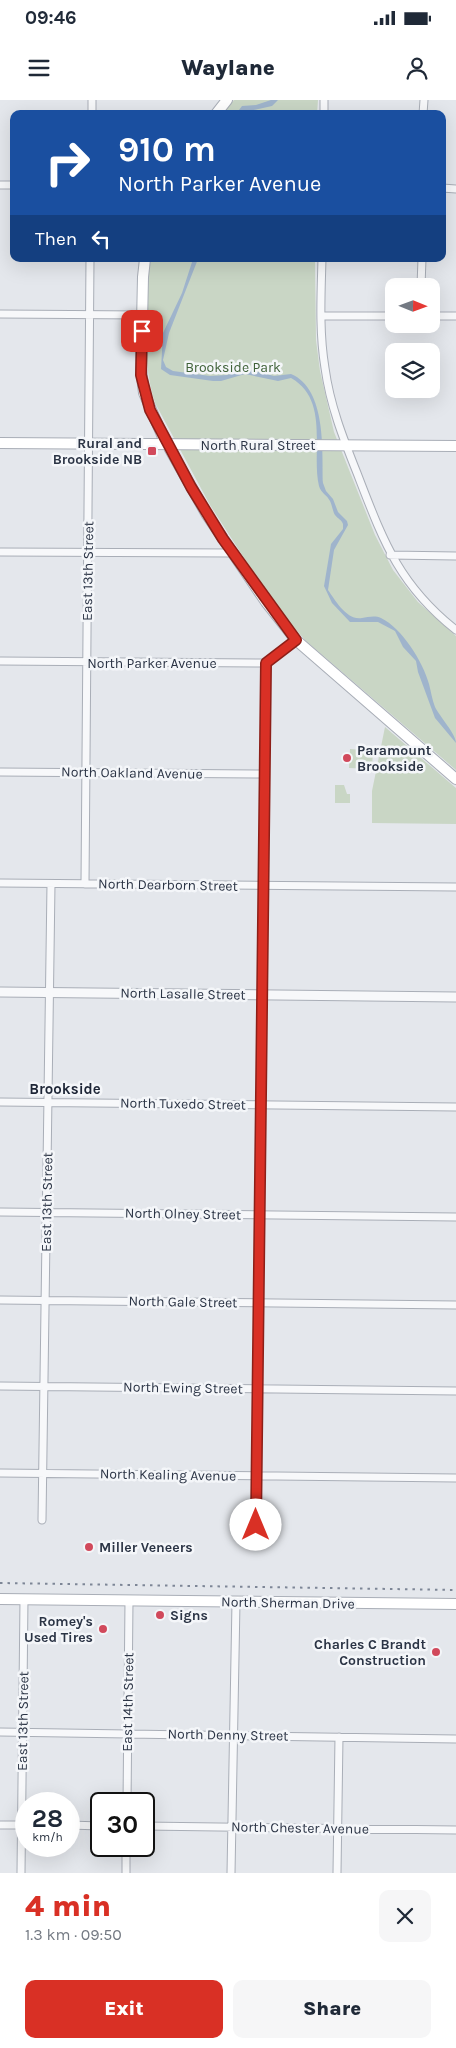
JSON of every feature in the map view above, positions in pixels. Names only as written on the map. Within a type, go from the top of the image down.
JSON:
[{"type":"main road","points":[[219,110],[227,100]]},
{"type":"main road","points":[[145,262],[142,315],[142,387],[148,408],[167,444],[232,553],[296,640],[456,779]]},
{"type":"main road","name":"North Rural Street","points":[[0,443],[456,446]]},
{"type":"main road","name":"North Sherman Drive","points":[[0,1599],[456,1604]]},
{"type":"street","name":"East 13th Street","points":[[85,884],[90,262]]},
{"type":"street","points":[[322,262],[321,316],[325,369],[340,445],[390,555],[416,591],[456,630]]},
{"type":"street","points":[[421,278],[422,262]]},
{"type":"street","points":[[0,314],[142,315]]},
{"type":"street","points":[[321,316],[385,316]]},
{"type":"street","points":[[440,316],[456,316]]},
{"type":"street","points":[[0,552],[232,553]]},
{"type":"street","points":[[390,555],[456,556]]},
{"type":"street","points":[[256,1525],[266,663],[296,640]]},
{"type":"street","name":"North Parker Avenue","points":[[0,661],[266,663]]},
{"type":"street","name":"North Oakland Avenue","points":[[0,772],[265,774]]},
{"type":"street","name":"North Dearborn Street","points":[[0,883],[456,887]]},
{"type":"street","name":"East 13th Street","points":[[42,1520],[52,884]]},
{"type":"street","name":"North Lasalle Street","points":[[0,992],[456,996]]},
{"type":"street","name":"North Tuxedo Street","points":[[0,1102],[456,1107]]},
{"type":"street","name":"North Olney Street","points":[[0,1212],[456,1217]]},
{"type":"street","name":"North Gale Street","points":[[0,1300],[456,1305]]},
{"type":"street","name":"North Ewing Street","points":[[0,1386],[456,1391]]},
{"type":"street","name":"North Kealing Avenue","points":[[0,1473],[456,1478]]},
{"type":"street","name":"East 13th Street","points":[[24,1599],[24,1792]]},
{"type":"street","name":"East 14th Street","points":[[126,1792],[129,1601]]},
{"type":"street","points":[[231,1873],[236,1602]]},
{"type":"street","name":"North Denny Street","points":[[0,1732],[456,1739]]},
{"type":"street","points":[[337,1873],[339,1737]]},
{"type":"street","points":[[0,1825],[15,1825]]},
{"type":"street","name":"North Chester Avenue","points":[[155,1826],[456,1830]]},
{"type":"street","name":"East 13th Street","points":[[21,1873],[22,1857]]},
{"type":"street","points":[[126,1857],[126,1873]]},
{"type":"green space","points":[[234,100],[318,100],[317,110],[225,110]]},
{"type":"green space","name":"Brookside Park","points":[[151,262],[315,262],[316,340],[320,371],[334,432],[375,535],[393,570],[418,602],[456,636],[456,770],[306,641],[277,609],[210,505],[155,403],[146,351],[146,312]]},
{"type":"green space","points":[[385,727],[456,788],[456,824],[372,823],[372,791]]},
{"type":"green space","points":[[350,749],[373,751],[372,769],[349,768]]},
{"type":"green space","points":[[335,785],[344,785],[347,794],[350,794],[350,803],[335,803]]},
{"type":"water","points":[[271,100],[278,100],[272,106],[254,110],[239,110],[242,106],[256,105]]},
{"type":"water","points":[[192,262],[197,262],[169,333],[163,360],[166,367],[173,371],[210,376],[227,375],[247,369],[274,376],[291,374],[303,382],[311,393],[317,407],[320,422],[323,483],[326,491],[333,499],[338,512],[347,521],[348,525],[334,550],[328,590],[346,613],[357,618],[379,617],[397,629],[404,637],[422,666],[435,707],[456,743],[435,718],[418,672],[416,661],[403,647],[395,631],[378,622],[350,622],[332,603],[324,586],[331,544],[343,529],[343,524],[335,515],[330,501],[319,486],[315,413],[311,399],[303,388],[291,378],[278,381],[245,374],[221,381],[213,381],[170,375],[161,369],[163,333],[182,293]]},
{"type":"railway","points":[[0,1583],[456,1590]]},
{"type":"place","name":"Rural and Brookside NB","points":[[152,451]]},
{"type":"place","name":"Paramount Brookside","points":[[347,758]]},
{"type":"place","name":"Miller Veneers","points":[[89,1547]]},
{"type":"place","name":"Signs","points":[[160,1615]]},
{"type":"place","name":"Romey's Used Tires","points":[[103,1629]]},
{"type":"place","name":"Charles C Brandt Construction","points":[[436,1652]]},
{"type":"district","name":"Brookside","points":[[65,1089]]},
{"type":"route","points":[[142,331],[141,375],[147,405],[207,515],[266,602],[296,640],[266,663],[256,1525]]}]
